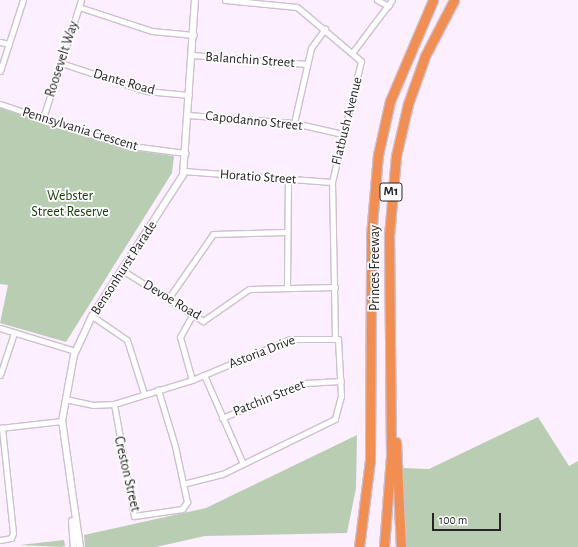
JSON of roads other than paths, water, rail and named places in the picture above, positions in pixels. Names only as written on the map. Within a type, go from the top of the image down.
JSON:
[{"type":"highway","name":"Princes Freeway","points":[[359,547],[370,460],[371,236],[378,155],[390,101],[433,0]]},
{"type":"highway","name":"Princes Freeway","points":[[384,547],[390,486],[389,236],[396,156],[408,104],[444,19],[454,0]]},
{"type":"highway","points":[[444,19],[457,0]]},
{"type":"highway","points":[[390,375],[401,547]]},
{"type":"street","points":[[0,71],[23,0]]},
{"type":"street","name":"Roosevelt Way","points":[[43,118],[81,0]]},
{"type":"street","name":"Bensonhurst Parade","points":[[74,547],[73,515],[62,421],[75,351],[92,316],[184,171],[195,22],[195,0]]},
{"type":"street","name":"Bensonhurst Parade","points":[[195,22],[199,0]]},
{"type":"street","name":"Flatbush Avenue","points":[[226,0],[274,2],[300,9],[352,53],[361,66],[332,182],[335,337]]},
{"type":"street","points":[[377,0],[389,6]]},
{"type":"street","points":[[352,53],[389,6],[392,0]]},
{"type":"street","points":[[79,7],[152,31],[194,35]]},
{"type":"street","points":[[294,123],[313,43],[325,29]]},
{"type":"street","points":[[0,42],[9,44]]},
{"type":"street","name":"Balanchin Street","points":[[192,56],[307,64]]},
{"type":"street","name":"Dante Road","points":[[61,63],[146,91],[189,95]]},
{"type":"street","name":"Pennsylvania Crescent","points":[[0,104],[124,144],[185,152]]},
{"type":"street","name":"Capodanno Street","points":[[188,115],[294,123],[343,134]]},
{"type":"street","name":"Horatio Street","points":[[184,171],[332,182]]},
{"type":"street","points":[[287,288],[288,179]]},
{"type":"street","points":[[168,300],[213,234],[287,232]]},
{"type":"street","name":"Devoe Road","points":[[122,270],[192,316],[206,320],[249,289],[335,287]]},
{"type":"street","points":[[92,316],[127,340],[144,394]]},
{"type":"street","points":[[192,316],[180,337],[192,380]]},
{"type":"street","points":[[0,328],[75,351]]},
{"type":"street","points":[[0,375],[14,333]]},
{"type":"street","points":[[183,484],[214,477],[335,419],[341,381],[340,342],[335,337]]},
{"type":"street","name":"Astoria Drive","points":[[65,400],[93,405],[114,404],[192,380],[290,339],[335,337]]},
{"type":"street","points":[[204,375],[243,464]]},
{"type":"street","name":"Patchin Street","points":[[222,418],[305,383],[341,381]]},
{"type":"street","name":"Creston Street","points":[[114,404],[134,516],[185,508],[183,484],[158,390]]},
{"type":"street","points":[[0,540],[11,538],[14,533],[1,428],[62,421]]},
{"type":"street","name":"Bensonhurst Parade","points":[[73,515],[80,547]]},
{"type":"park label","name":"Webster Street Reserve","points":[[70,204]]}]
